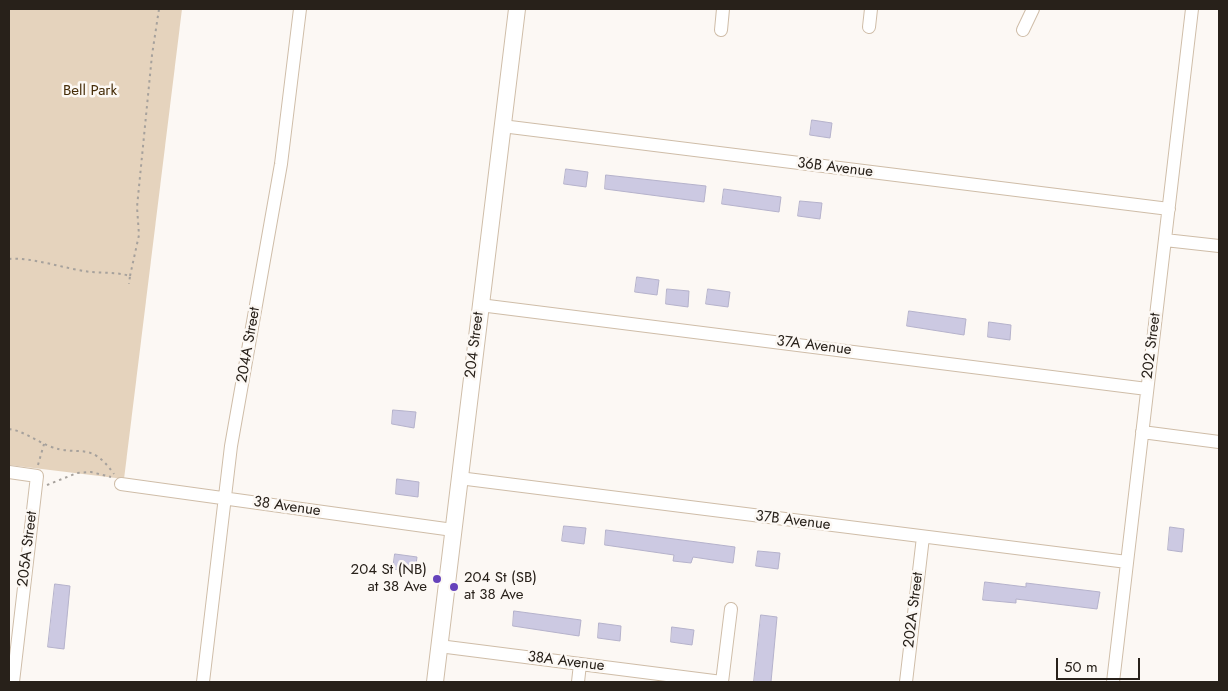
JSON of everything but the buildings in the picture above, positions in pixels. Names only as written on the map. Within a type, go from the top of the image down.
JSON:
[{"type":"street","name":"204A Street","points":[[203,682],[230,446],[281,164],[300,9]]},
{"type":"street","name":"204 Street","points":[[435,682],[517,9]]},
{"type":"street","points":[[721,30],[723,9]]},
{"type":"street","points":[[869,27],[871,9]]},
{"type":"street","points":[[1023,30],[1033,9]]},
{"type":"street","name":"202 Street","points":[[1113,682],[1192,9]]},
{"type":"street","name":"36B Avenue","points":[[502,126],[1168,209]]},
{"type":"street","points":[[1165,240],[1219,246]]},
{"type":"street","name":"37A Avenue","points":[[480,305],[1147,389]]},
{"type":"street","points":[[1142,432],[1219,442]]},
{"type":"street","points":[[9,472],[36,480]]},
{"type":"street","name":"37B Avenue","points":[[459,478],[1127,562]]},
{"type":"street","name":"205A Street","points":[[12,682],[36,480]]},
{"type":"street","name":"38 Avenue","points":[[121,484],[453,530]]},
{"type":"street","name":"202A Street","points":[[906,682],[923,537]]},
{"type":"street","points":[[722,682],[731,609]]},
{"type":"street","name":"38A Avenue","points":[[439,646],[722,682]]},
{"type":"street","points":[[578,682],[580,664]]},
{"type":"path","points":[[129,284],[139,235],[136,207],[152,55],[159,9]]},
{"type":"path","points":[[9,259],[30,260],[56,267],[130,276]]},
{"type":"path","points":[[9,428],[18,430],[54,448],[90,451],[107,464],[121,484]]},
{"type":"path","points":[[44,444],[36,480],[48,486],[77,473],[91,472],[110,476],[121,484]]},
{"type":"green space","name":"Bell Park","points":[[9,9],[182,9],[124,479],[9,465]]},
{"type":"place","name":"204 St (NB) at 38 Ave","points":[[437,579]]},
{"type":"place","name":"204 St (SB) at 38 Ave","points":[[454,587]]}]
